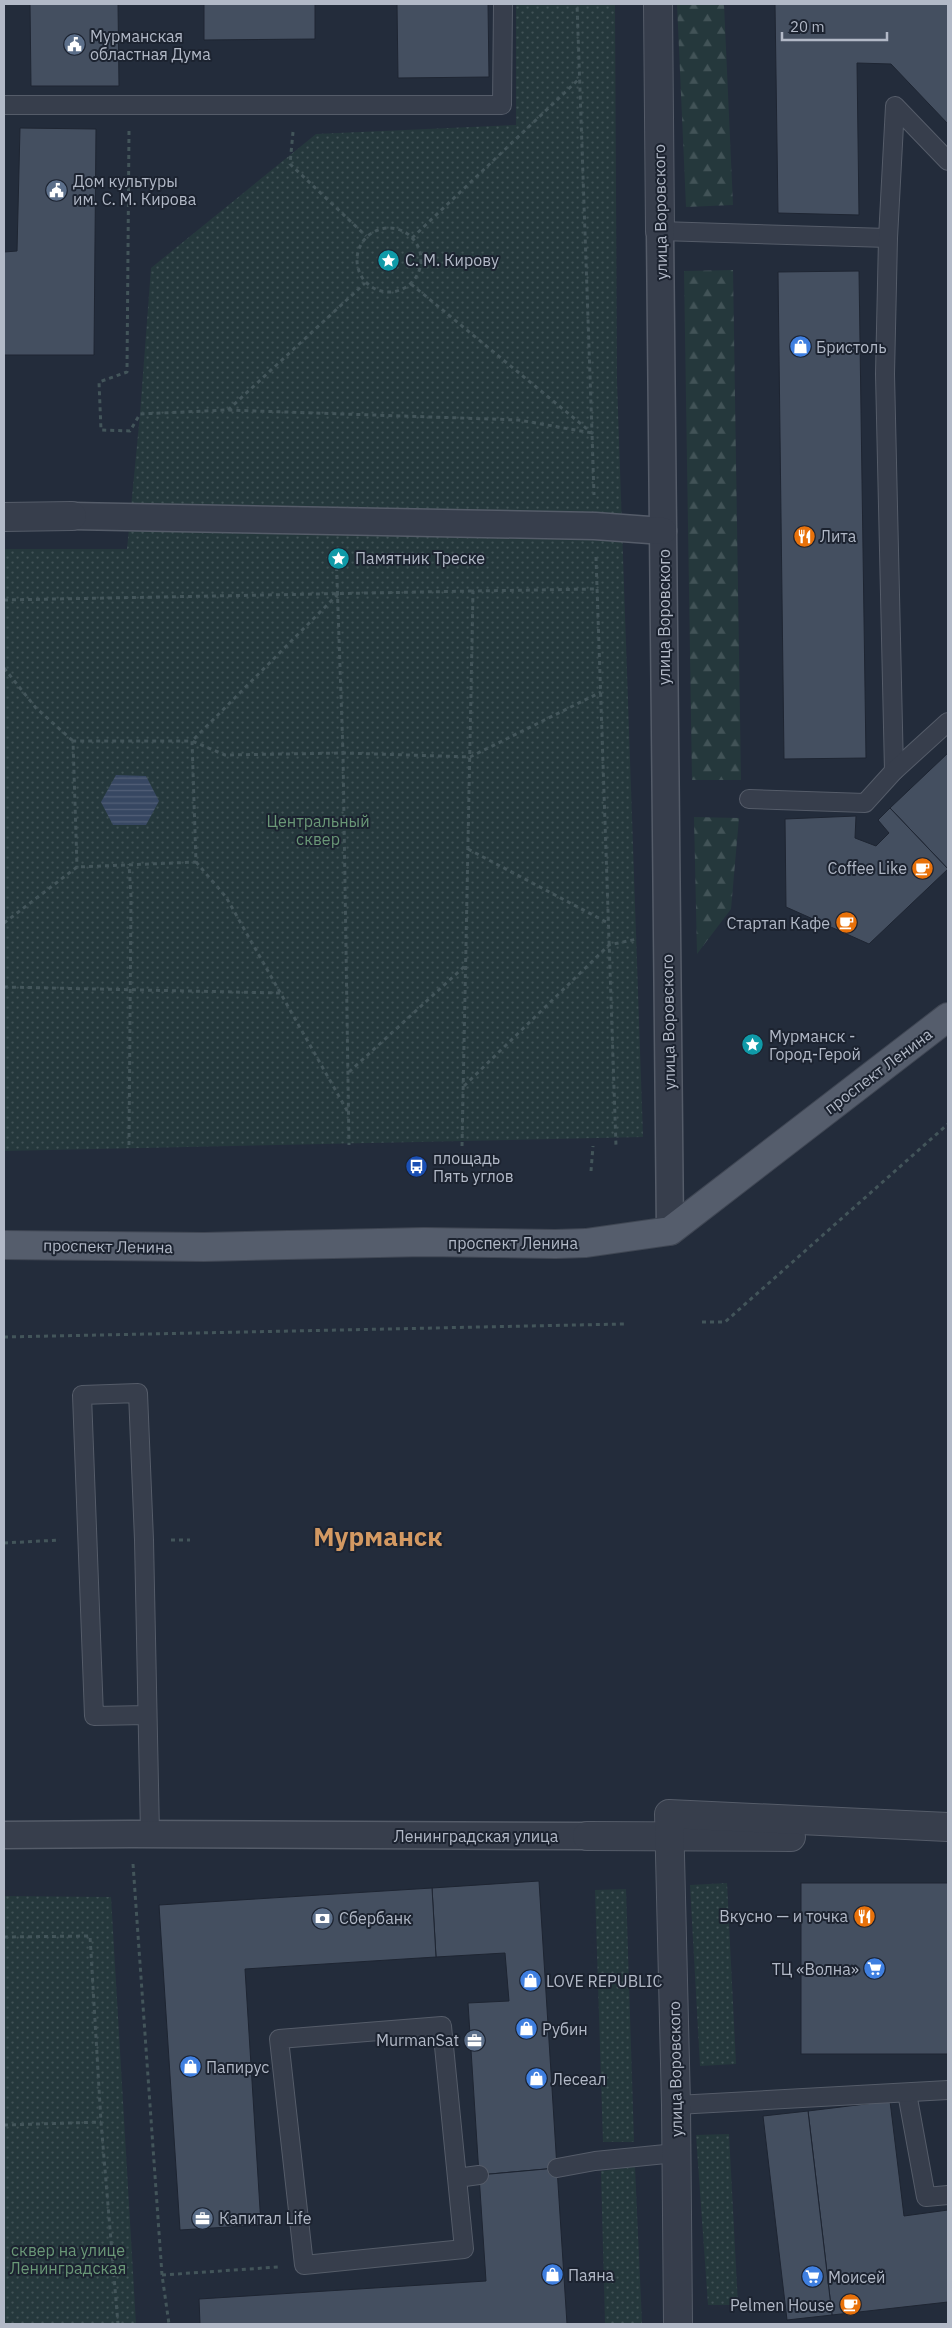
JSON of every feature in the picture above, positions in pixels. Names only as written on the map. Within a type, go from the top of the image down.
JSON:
[{"type":"main road","name":"проспект Ленина","points":[[4,1245],[204,1247],[424,1242],[555,1244],[586,1243],[670,1231],[948,1017]]},
{"type":"street","name":"улица Воровского","points":[[658,4],[670,1231]]},
{"type":"street","points":[[4,517],[72,516],[595,526],[663,531]]},
{"type":"street","name":"улица Воровского","points":[[669,1825],[676,2105],[678,2324]]},
{"type":"street","name":"Ленинградская улица","points":[[4,1835],[587,1836],[669,1825],[900,1838],[948,1828]]},
{"type":"lane","points":[[4,105],[294,106],[502,104],[503,4]]},
{"type":"lane","points":[[894,771],[885,374],[888,238],[895,106],[948,162]]},
{"type":"lane","points":[[660,231],[888,238]]},
{"type":"lane","points":[[749,799],[865,803],[894,771],[948,722]]},
{"type":"lane","points":[[141,1834],[147,1715],[144,1540],[138,1393],[82,1395],[94,1716],[147,1715]]},
{"type":"lane","points":[[442,2026],[457,2178],[464,2249],[304,2265],[279,2039],[442,2026]]},
{"type":"lane","points":[[676,2105],[948,2090]]},
{"type":"lane","points":[[907,2093],[926,2197],[948,2195]]},
{"type":"lane","points":[[557,2168],[595,2161],[676,2153]]},
{"type":"lane","points":[[457,2178],[479,2175]]},
{"type":"path","points":[[577,4],[616,1146]]},
{"type":"path","points":[[412,238],[580,78]]},
{"type":"path","points":[[130,106],[127,372],[99,382],[100,430],[130,431],[140,414],[227,410],[519,420],[592,433]]},
{"type":"path","points":[[294,106],[290,164],[366,236]]},
{"type":"path","points":[[389,228],[402,230],[412,238],[419,249],[421,262],[418,274],[411,284],[400,291],[388,293],[375,290],[365,283],[358,272],[356,259],[359,247],[366,236],[377,230],[389,228]]},
{"type":"path","points":[[227,410],[365,283]]},
{"type":"path","points":[[411,284],[592,433]]},
{"type":"path","points":[[334,521],[344,753],[349,1145]]},
{"type":"path","points":[[4,600],[597,589]]},
{"type":"path","points":[[462,1146],[472,591]]},
{"type":"path","points":[[338,594],[192,741],[196,862],[226,897],[349,1114]]},
{"type":"path","points":[[4,668],[36,708],[73,741],[192,741],[225,755],[344,753],[470,757],[601,692]]},
{"type":"path","points":[[73,741],[77,866]]},
{"type":"path","points":[[468,849],[609,923]]},
{"type":"path","points":[[4,923],[77,866],[196,862]]},
{"type":"path","points":[[129,864],[131,896],[129,1145]]},
{"type":"path","points":[[464,1086],[609,945],[667,932]]},
{"type":"path","points":[[348,1073],[466,964]]},
{"type":"path","points":[[4,987],[280,993]]},
{"type":"path","points":[[702,1322],[725,1322],[948,1124]]},
{"type":"path","points":[[591,1171],[593,1146]]},
{"type":"path","points":[[4,1337],[625,1324]]},
{"type":"path","points":[[141,1834],[162,2275],[169,2324]]},
{"type":"path","points":[[4,1937],[90,1936],[101,2122],[118,2324]]},
{"type":"path","points":[[4,2125],[101,2122]]},
{"type":"path","points":[[162,2275],[304,2265]]},
{"type":"green space","name":"Центральный сквер","points":[[516,4],[615,4],[617,382],[643,1137],[4,1151],[4,549],[127,549],[151,268],[316,134],[516,125]]},
{"type":"green space","points":[[677,4],[724,4],[733,205],[686,207]]},
{"type":"green space","points":[[733,270],[741,780],[692,780],[684,271]]},
{"type":"green space","points":[[694,817],[739,818],[731,909],[697,954]]},
{"type":"green space","points":[[727,1883],[736,2064],[700,2066],[690,1885]]},
{"type":"green space","points":[[626,1889],[634,2142],[603,2142],[595,1890]]},
{"type":"green space","name":"сквер на улице Ленинградская","points":[[4,1896],[111,1897],[136,2324],[4,2324]]},
{"type":"green space","points":[[729,2134],[738,2305],[708,2305],[696,2135]]},
{"type":"green space","points":[[635,2167],[642,2323],[605,2324],[601,2171]]},
{"type":"water","points":[[116,775],[146,776],[159,801],[146,825],[113,825],[101,802]]},
{"type":"building","name":"Мурманская областная Дума","points":[[30,4],[118,4],[119,86],[31,86]]},
{"type":"building","name":"Мурманская областная Дума","points":[[204,4],[315,4],[315,39],[204,40]]},
{"type":"building","points":[[397,4],[488,4],[489,77],[398,78]]},
{"type":"building","points":[[775,4],[948,4],[948,124],[891,64],[857,63],[859,215],[778,213]]},
{"type":"building","name":"Дом культуры им. С. М. Кирова","points":[[20,128],[96,129],[94,355],[4,355],[4,252],[17,251]]},
{"type":"building","points":[[859,271],[866,758],[784,759],[778,272]]},
{"type":"building","points":[[948,753],[948,869],[890,808]]},
{"type":"building","points":[[890,808],[948,869],[869,944],[786,907],[785,819],[856,816],[855,838],[876,846],[889,833],[878,820]]},
{"type":"building","points":[[539,1881],[557,2168],[479,2175],[468,2003],[509,2001],[505,1953],[436,1957],[432,1888]]},
{"type":"building","name":"ТЦ «Волна»","points":[[801,1883],[948,1883],[948,2054],[801,2054]]},
{"type":"building","points":[[432,1888],[436,1957],[245,1969],[261,2225],[180,2230],[159,1905]]},
{"type":"building","points":[[890,2101],[904,2216],[948,2210],[948,2302],[832,2315],[808,2111]]},
{"type":"building","points":[[808,2111],[832,2315],[787,2320],[763,2116]]},
{"type":"building","points":[[557,2168],[567,2324],[200,2324],[199,2299],[486,2281],[479,2175]]},
{"type":"place","name":"Мурманская областная Дума","points":[[74,45]]},
{"type":"place","name":"Дом культуры им. С. М. Кирова","points":[[57,190]]},
{"type":"place","name":"С. М. Кирову","points":[[389,260]]},
{"type":"place","name":"Бристоль","points":[[800,347]]},
{"type":"place","name":"Лита","points":[[804,536]]},
{"type":"place","name":"Памятник Треске","points":[[339,558]]},
{"type":"place","name":"Coffee Like","points":[[923,868]]},
{"type":"place","name":"Стартап Кафе","points":[[846,923]]},
{"type":"place","name":"Мурманск - Город-Герой","points":[[753,1045]]},
{"type":"place","name":"площадь Пять углов","points":[[417,1167]]},
{"type":"place","name":"Вкусно — и точка","points":[[864,1916]]},
{"type":"place","name":"Сбербанк","points":[[323,1918]]},
{"type":"place","name":"ТЦ «Волна»","points":[[875,1969]]},
{"type":"place","name":"LOVE REPUBLIC","points":[[530,1981]]},
{"type":"place","name":"Рубин","points":[[526,2029]]},
{"type":"place","name":"MurmanSat","points":[[475,2040]]},
{"type":"place","name":"Папирус","points":[[190,2067]]},
{"type":"place","name":"Лесеал","points":[[536,2079]]},
{"type":"place","name":"Капитал Life","points":[[203,2218]]},
{"type":"place","name":"Паяна","points":[[552,2275]]},
{"type":"place","name":"Моисей","points":[[812,2277]]},
{"type":"place","name":"Pelmen House","points":[[850,2305]]},
{"type":"district","name":"Мурманск","points":[[378,1537]]}]
